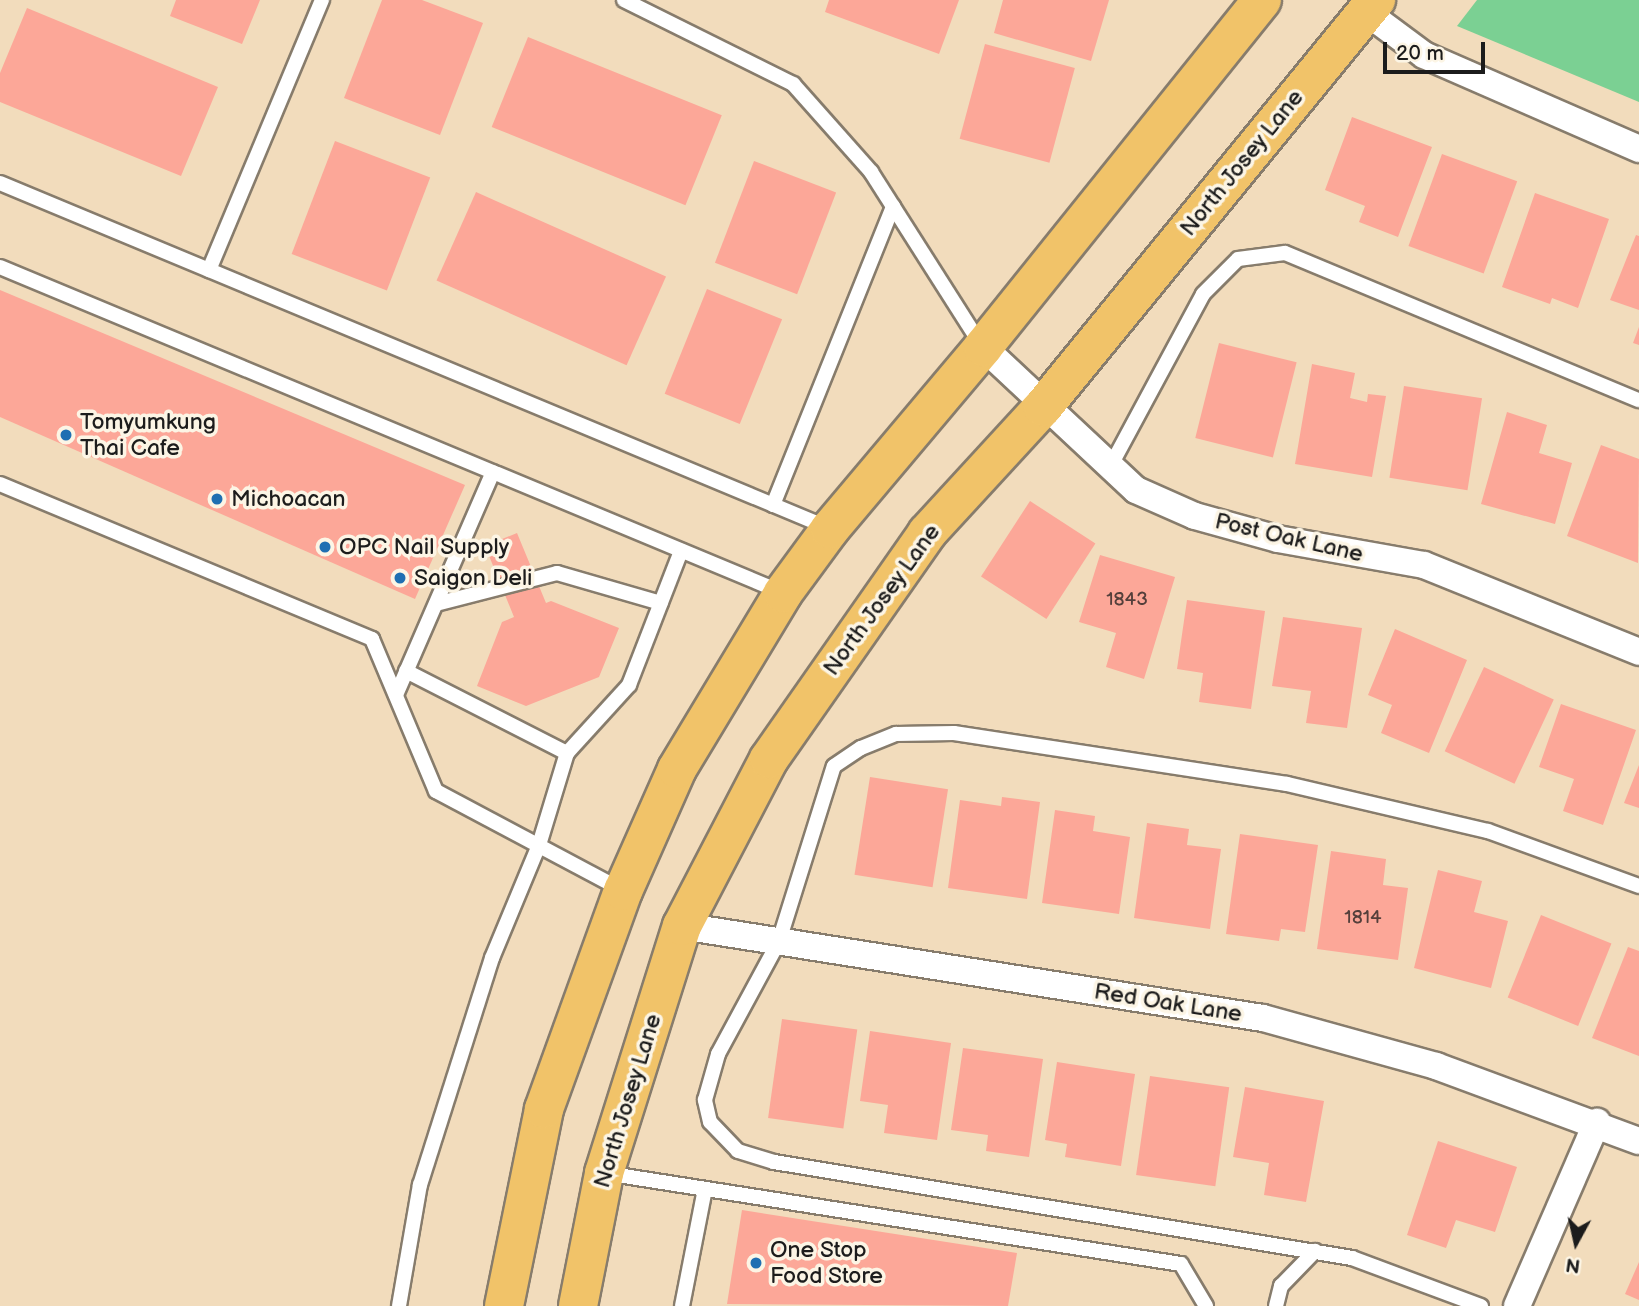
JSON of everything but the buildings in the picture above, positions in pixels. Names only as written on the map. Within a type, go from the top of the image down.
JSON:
[{"type":"main road","points":[[504,1306],[544,1109],[623,891],[677,769],[783,593],[830,529],[983,347],[1262,0]]},
{"type":"main road","name":"North Josey Lane","points":[[579,1306],[604,1173],[682,926],[769,759],[874,605],[927,533],[1043,407],[1371,6]]},
{"type":"street","points":[[1371,6],[1424,55],[1639,149]]},
{"type":"street","name":"Post Oak Lane","points":[[983,347],[1043,407],[1136,490],[1195,516],[1279,539],[1424,565],[1639,652]]},
{"type":"street","name":"Red Oak Lane","points":[[682,926],[1277,1021],[1436,1066],[1597,1122],[1639,1140]]},
{"type":"street","points":[[1517,1306],[1597,1122]]},
{"type":"lane","points":[[209,270],[322,0]]},
{"type":"lane","points":[[624,0],[793,84],[872,172],[983,347]]},
{"type":"lane","points":[[0,183],[830,529]]},
{"type":"lane","points":[[773,505],[893,206]]},
{"type":"lane","points":[[1110,467],[1203,295],[1238,259],[1250,257],[1285,253],[1639,400]]},
{"type":"lane","points":[[0,267],[783,593]]},
{"type":"lane","points":[[396,695],[493,472]]},
{"type":"lane","points":[[0,484],[372,639],[436,790],[623,891]]},
{"type":"lane","points":[[399,1306],[419,1185],[492,958],[539,845],[567,753],[629,685],[681,551]]},
{"type":"lane","points":[[436,604],[557,573],[661,603]]},
{"type":"lane","points":[[406,671],[567,753]]},
{"type":"lane","points":[[1481,1306],[1352,1258],[774,1162],[738,1150],[709,1122],[705,1100],[718,1054],[779,941],[834,766],[861,748],[896,734],[954,733],[1287,784],[1488,831],[1639,886]]},
{"type":"lane","points":[[604,1173],[1181,1264],[1206,1306]]},
{"type":"lane","points":[[682,1306],[705,1189]]},
{"type":"lane","points":[[1276,1306],[1281,1286],[1315,1251]]},
{"type":"green space","points":[[1477,0],[1639,0],[1639,102],[1457,26]]},
{"type":"place","name":"Tomyumkung Thai Cafe","points":[[66,435]]},
{"type":"place","name":"Michoacan","points":[[217,499]]},
{"type":"place","name":"OPC Nail Supply","points":[[325,547]]},
{"type":"place","name":"Saigon Deli","points":[[400,578]]},
{"type":"place","name":"One Stop Food Store","points":[[756,1263]]}]
